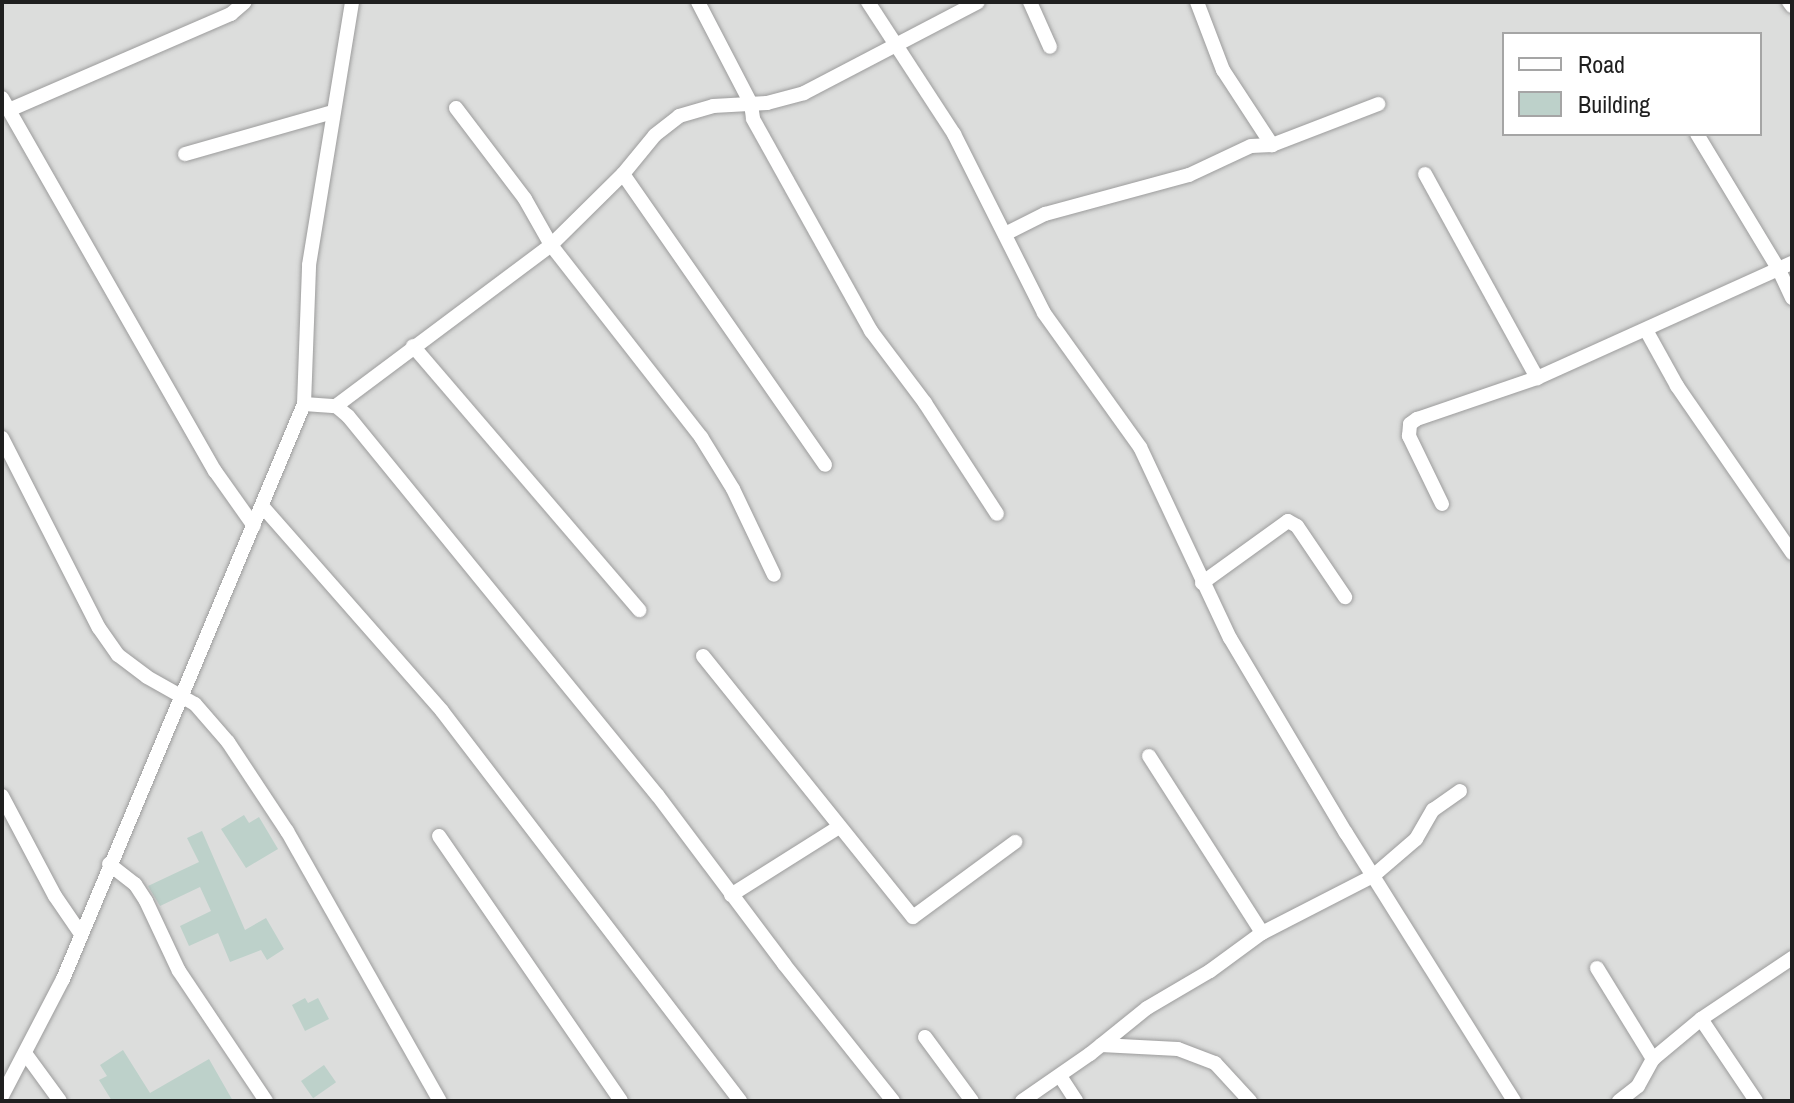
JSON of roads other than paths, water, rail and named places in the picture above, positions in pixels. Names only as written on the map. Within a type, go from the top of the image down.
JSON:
[{"type":"street","points":[[245,2],[231,14],[6,104],[215,471],[254,526]]},
{"type":"street","points":[[2,1096],[81,934],[304,404],[309,265],[352,2]]},
{"type":"street","points":[[698,2],[751,104],[753,119],[871,331],[925,403],[997,514]]},
{"type":"street","points":[[868,2],[954,134],[1044,313],[1140,447],[1230,638],[1373,876],[1514,1101]]},
{"type":"street","points":[[336,406],[551,245],[623,174],[655,135],[679,116],[713,106],[751,104],[804,93],[893,43],[978,2]]},
{"type":"street","points":[[1030,2],[1050,47]]},
{"type":"street","points":[[1197,2],[1223,70],[1272,145]]},
{"type":"street","points":[[1005,234],[1045,214],[1189,175],[1251,146],[1272,145],[1378,104]]},
{"type":"street","points":[[456,108],[525,199],[551,245],[701,437],[733,489],[774,575]]},
{"type":"street","points":[[185,154],[332,112]]},
{"type":"street","points":[[1698,136],[1786,266],[1792,298]]},
{"type":"street","points":[[623,174],[825,465]]},
{"type":"street","points":[[1425,174],[1537,378]]},
{"type":"street","points":[[1442,504],[1409,436],[1410,424],[1417,419],[1537,378],[1786,266]]},
{"type":"street","points":[[1646,330],[1677,386],[1792,553]]},
{"type":"street","points":[[413,346],[639,610]]},
{"type":"street","points":[[304,404],[336,406],[348,416],[629,759],[893,1101]]},
{"type":"street","points":[[2,438],[99,628],[118,655],[147,677],[195,704],[263,791],[440,1101]]},
{"type":"street","points":[[263,507],[442,711],[740,1101]]},
{"type":"street","points":[[1202,583],[1288,521],[1297,526],[1345,597]]},
{"type":"street","points":[[703,656],[913,917],[1015,842]]},
{"type":"street","points":[[1149,756],[1262,933]]},
{"type":"street","points":[[1022,1101],[1060,1076],[1147,1008],[1210,971],[1262,933],[1373,876],[1416,839],[1433,810],[1460,791]]},
{"type":"street","points":[[2,796],[55,896],[81,934]]},
{"type":"street","points":[[731,895],[839,827]]},
{"type":"street","points":[[439,836],[621,1101]]},
{"type":"street","points":[[109,864],[135,884],[179,971],[266,1101]]},
{"type":"street","points":[[1619,1101],[1638,1086],[1653,1059],[1701,1019],[1792,958]]},
{"type":"street","points":[[1597,968],[1653,1059]]},
{"type":"street","points":[[1701,1019],[1756,1101]]},
{"type":"street","points":[[925,1037],[972,1101]]},
{"type":"street","points":[[1101,1045],[1178,1049],[1215,1063],[1250,1101]]},
{"type":"street","points":[[25,1053],[60,1101]]},
{"type":"street","points":[[1060,1076],[1076,1101]]}]
